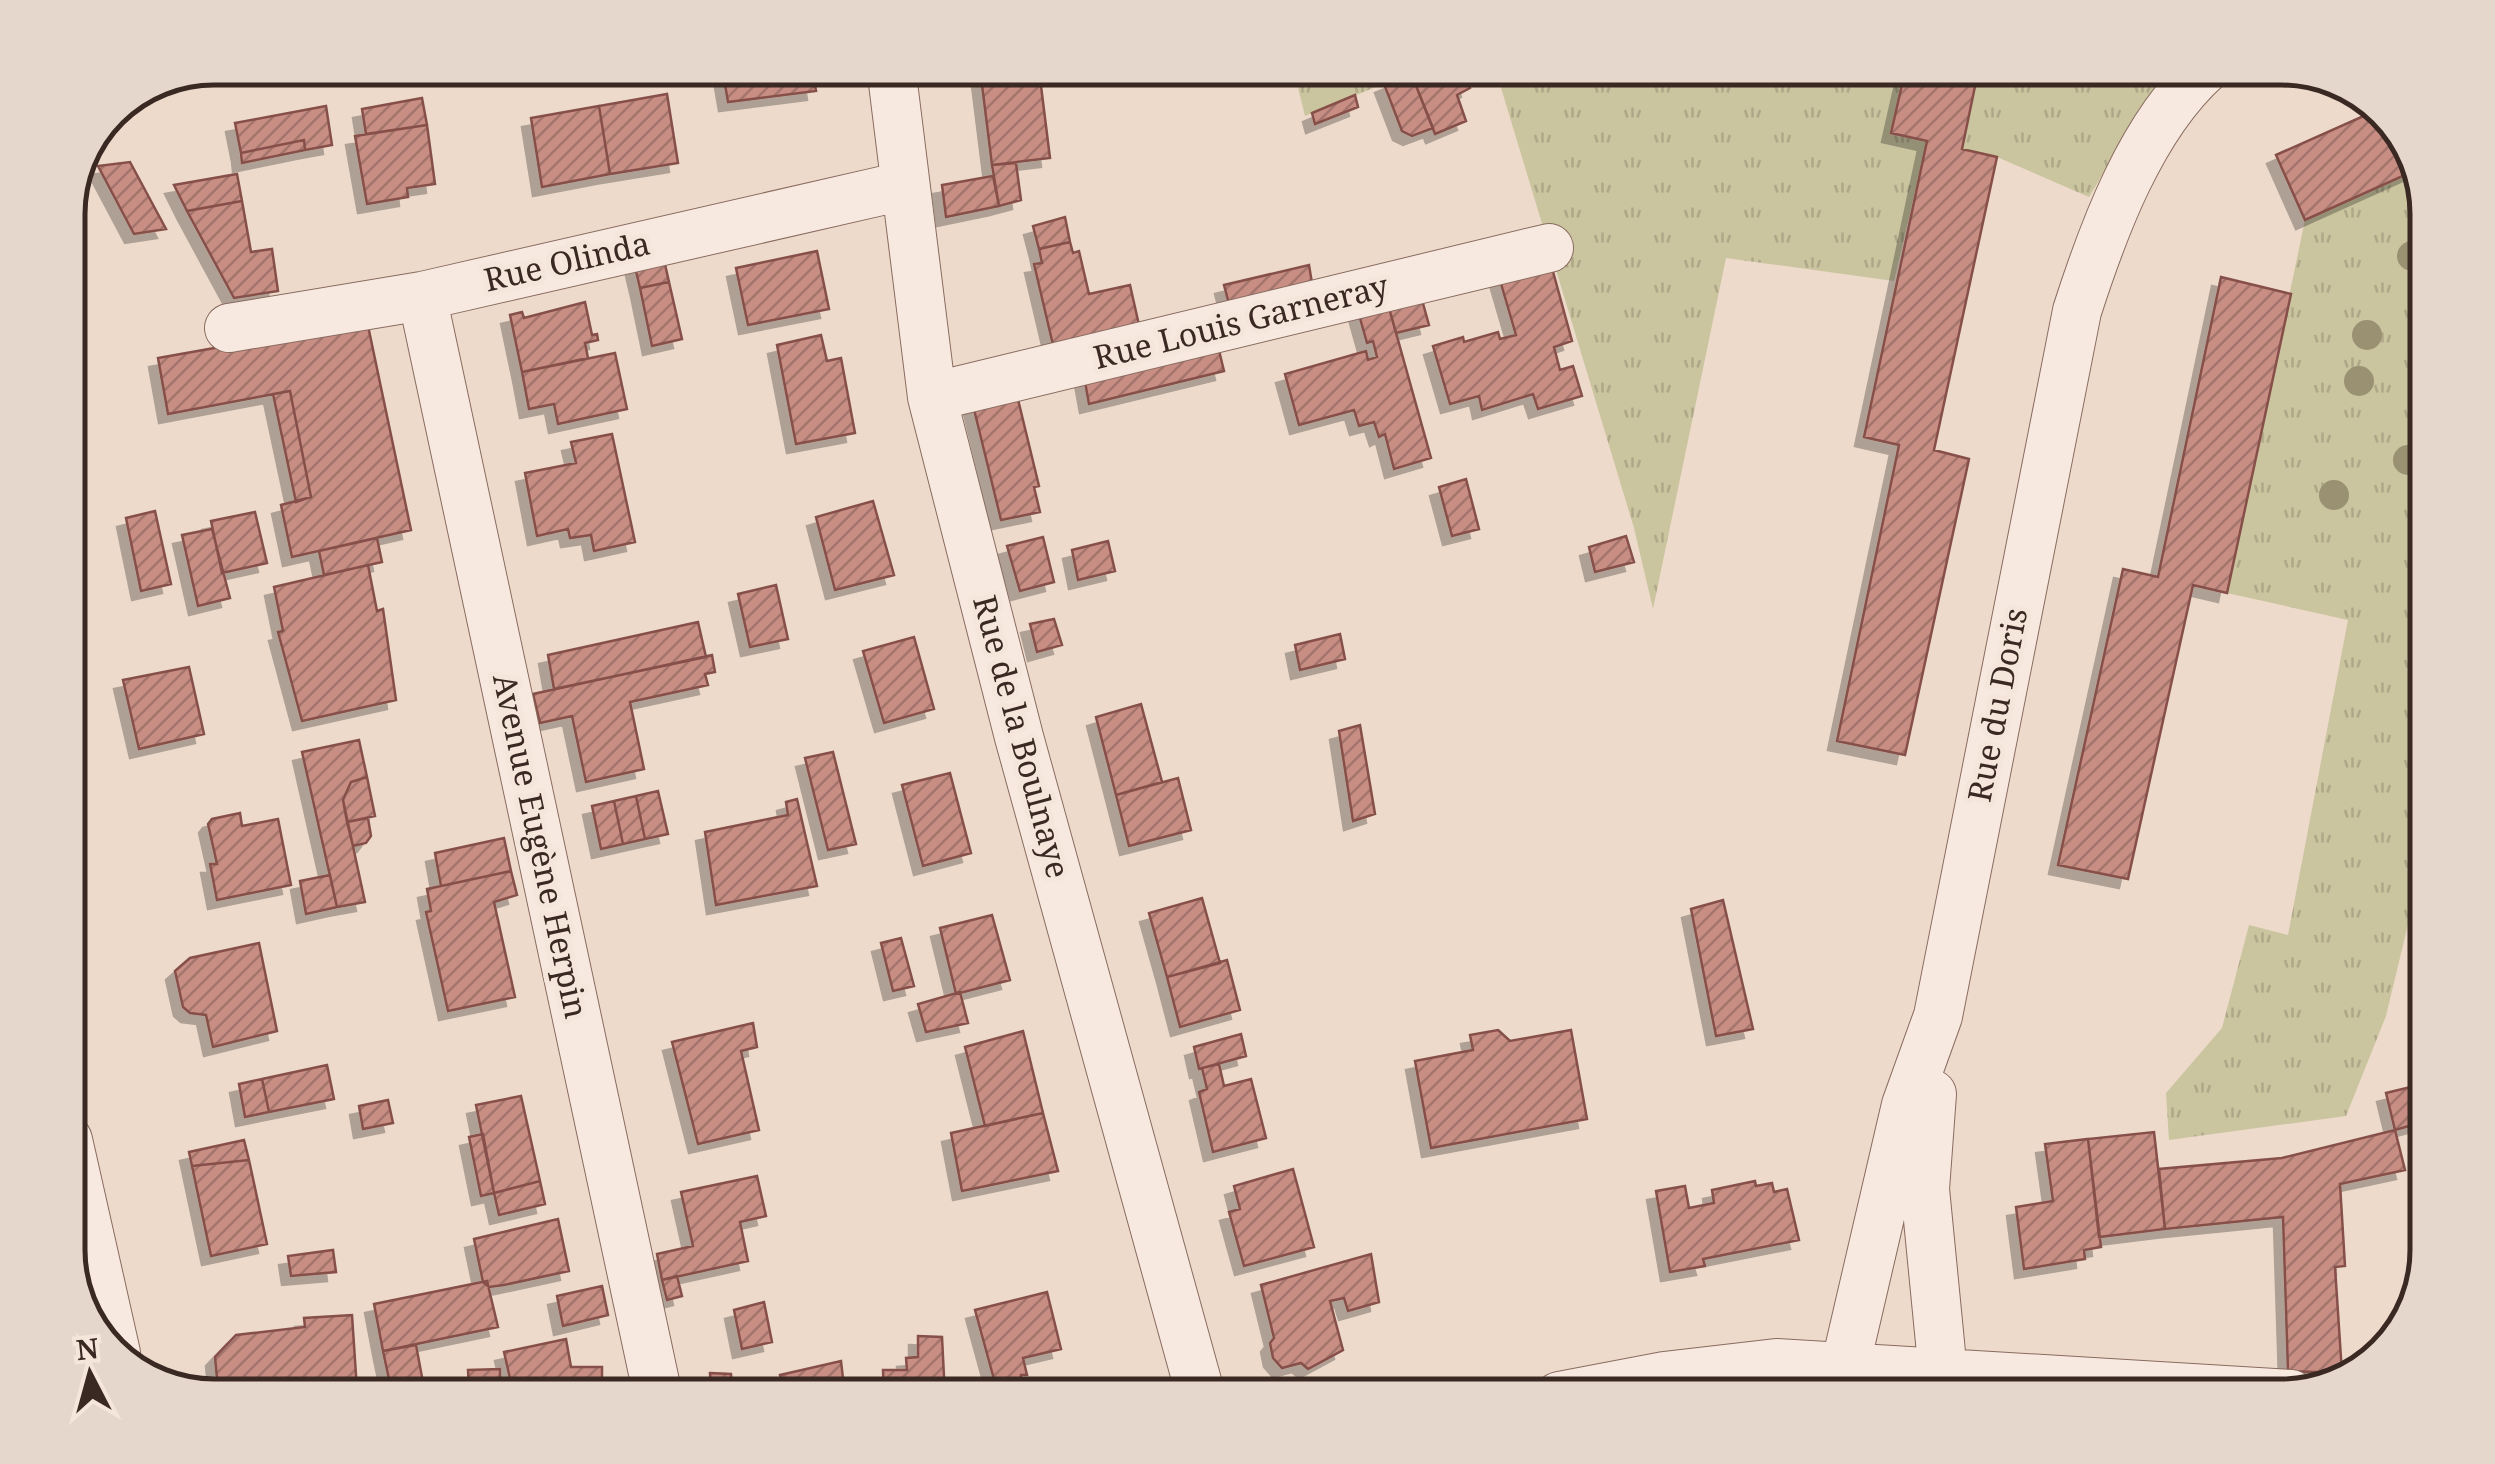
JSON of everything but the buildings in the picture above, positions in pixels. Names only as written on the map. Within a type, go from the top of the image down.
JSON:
[{"type":"street","name":"Rue de la Boulnaye","points":[[893,85],[932,397],[1020,738],[1195,1379]]},
{"type":"street","name":"Rue du Doris","points":[[1844,1367],[1906,1105],[1938,1016],[2076,311],[2106,220],[2149,144],[2189,85]]},
{"type":"street","name":"Rue Olinda","points":[[229,328],[422,296],[903,186]]},
{"type":"street","name":"Rue Louis Garneray","points":[[932,397],[1549,248]]},
{"type":"street","name":"Avenue Eugène Herpin","points":[[422,296],[654,1379]]},
{"type":"street","points":[[1938,1016],[1925,1190],[1943,1373]]},
{"type":"street","points":[[85,1216],[109,1324]]},
{"type":"street","points":[[1648,1379],[1776,1363],[2042,1379]]},
{"type":"green space","points":[[1297,85],[1381,85],[1305,116]]},
{"type":"green space","points":[[1500,85],[1902,85],[1892,133],[1927,141],[1894,281],[1726,258],[1653,609],[1634,528]]},
{"type":"green space","points":[[1975,85],[2157,85],[2089,197],[1997,157],[1962,149]]},
{"type":"green space","points":[[2404,176],[2410,206],[2410,916],[2386,1016],[2346,1116],[2169,1140],[2166,1093],[2222,1028],[2249,925],[2288,935],[2348,620],[2227,593],[2305,220]]}]
